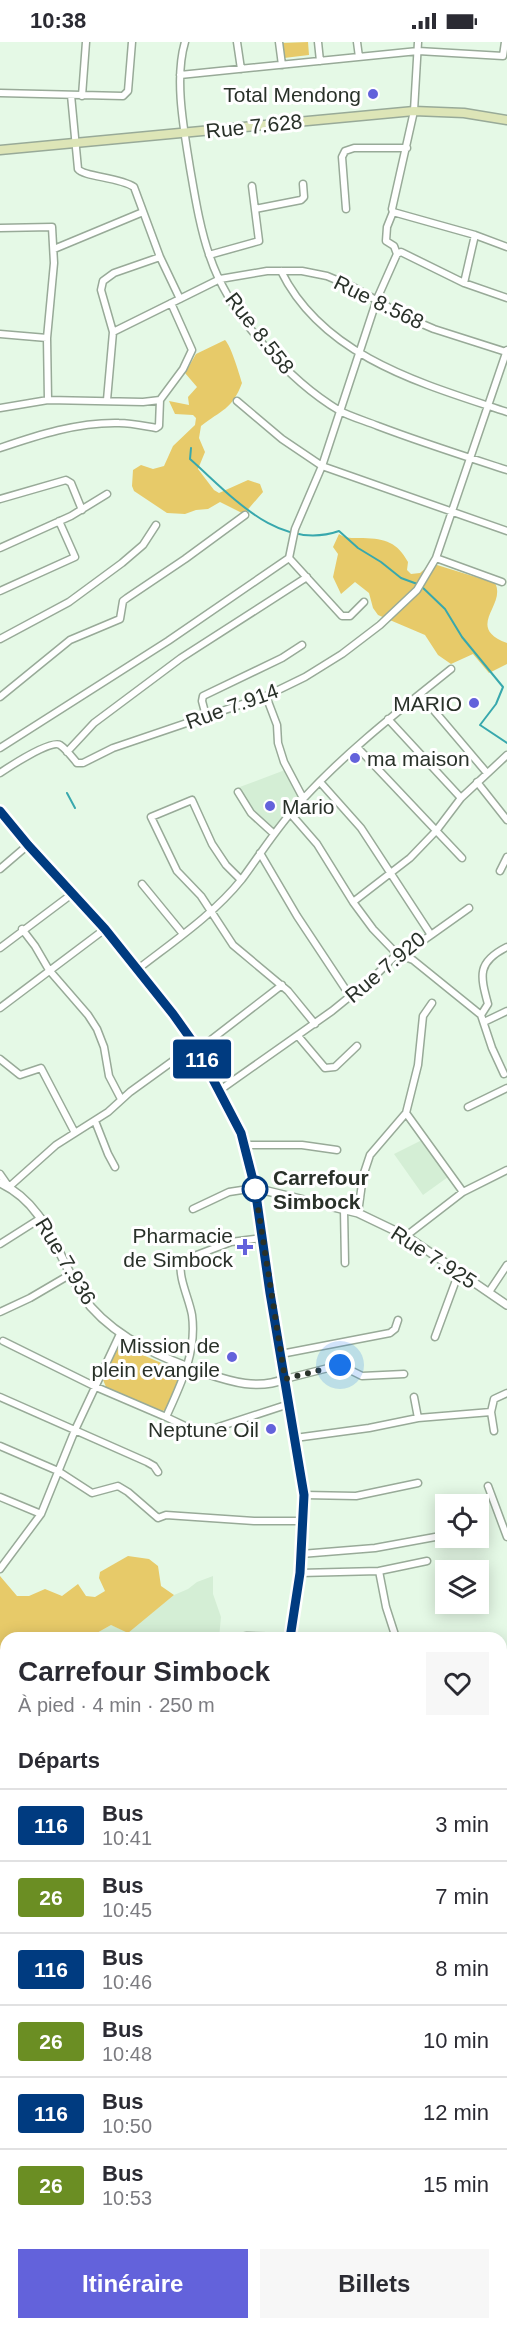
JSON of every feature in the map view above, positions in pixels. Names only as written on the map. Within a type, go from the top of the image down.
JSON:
[{"type":"main road","name":"Rue 7.628","points":[[0,150],[414,111],[464,113],[507,120]]},
{"type":"main road","points":[[0,811],[105,929],[195,1045],[234,1117],[244,1145],[255,1188],[304,1495],[300,1573],[291,1632]]},
{"type":"street","points":[[82,96],[86,42]]},
{"type":"street","points":[[0,93],[123,96],[126,94],[132,42]]},
{"type":"street","name":"Rue 8.558","points":[[185,42],[180,58],[180,75],[192,182],[209,255],[242,316],[283,366],[298,380],[341,411],[507,470]]},
{"type":"street","points":[[237,42],[241,69]]},
{"type":"street","points":[[279,42],[282,65]]},
{"type":"street","points":[[318,42],[320,61]]},
{"type":"street","points":[[357,42],[359,57]]},
{"type":"street","points":[[0,748],[168,641],[289,558],[294,533],[322,466],[377,299],[397,254],[394,246],[386,241],[387,227],[393,212],[414,111],[418,42]]},
{"type":"street","points":[[180,75],[418,51],[503,56],[505,42]]},
{"type":"street","points":[[70,95],[76,158],[81,172],[124,181],[134,187],[160,257],[180,299]]},
{"type":"street","points":[[346,209],[342,157],[345,151],[354,148],[406,148]]},
{"type":"street","points":[[255,209],[301,200],[304,196],[303,184]]},
{"type":"street","points":[[209,255],[259,241],[252,186]]},
{"type":"street","points":[[54,249],[143,212]]},
{"type":"street","points":[[393,212],[396,215],[475,235],[507,247]]},
{"type":"street","points":[[0,228],[52,227],[54,249],[53,291],[47,338],[48,400]]},
{"type":"street","points":[[464,283],[475,235]]},
{"type":"street","points":[[397,254],[401,252],[464,283],[507,298]]},
{"type":"street","points":[[107,400],[113,332],[100,290],[103,281],[114,273],[160,257]]},
{"type":"street","points":[[281,271],[287,283],[313,316],[358,353],[439,389],[507,412]]},
{"type":"street","name":"Rue 8.568","points":[[113,332],[220,279],[281,271],[302,271],[327,276],[425,325],[507,351]]},
{"type":"street","points":[[0,448],[42,434],[81,426],[117,423],[156,428],[159,426],[160,400],[183,369],[192,350],[171,303]]},
{"type":"street","points":[[0,334],[47,338]]},
{"type":"street","name":"Rue 7.914","points":[[0,773],[22,759],[54,744],[60,745],[77,763],[83,763],[113,748],[266,696],[325,666],[380,625],[417,590],[436,558],[507,351]]},
{"type":"street","points":[[0,408],[48,400],[143,402],[160,400]]},
{"type":"street","points":[[237,401],[274,433],[322,466],[507,531]]},
{"type":"street","points":[[0,499],[66,480],[71,483],[82,510]]},
{"type":"street","points":[[0,548],[82,510],[107,494]]},
{"type":"street","points":[[0,697],[70,640],[120,619],[123,601],[245,515]]},
{"type":"street","points":[[0,591],[75,556],[59,521]]},
{"type":"street","points":[[0,639],[69,602],[138,550],[156,525]]},
{"type":"street","points":[[289,558],[346,618],[364,602]]},
{"type":"street","points":[[436,558],[502,582]]},
{"type":"street","points":[[67,752],[94,723],[181,658],[307,577]]},
{"type":"street","points":[[206,716],[203,696],[282,658],[302,645]]},
{"type":"street","points":[[138,969],[211,912],[241,880],[273,833],[303,798],[388,719],[451,669]]},
{"type":"street","points":[[420,694],[487,773]]},
{"type":"street","points":[[266,696],[277,725],[278,743],[303,798]]},
{"type":"street","points":[[388,719],[461,798]]},
{"type":"street","points":[[357,747],[462,858]]},
{"type":"street","points":[[353,902],[392,874],[436,831],[461,798],[507,755]]},
{"type":"street","name":"Rue 7.920","points":[[220,1090],[315,1024],[375,976],[397,954],[411,949],[430,935],[392,874],[349,812],[320,782]]},
{"type":"street","points":[[477,782],[507,820]]},
{"type":"street","points":[[238,792],[251,813],[273,833]]},
{"type":"street","points":[[241,880],[226,865],[212,844],[192,800],[153,815],[151,821],[177,872],[201,896],[237,949],[282,985],[315,1024]]},
{"type":"street","points":[[290,813],[316,844],[373,929],[397,954],[413,960],[483,1018],[492,1048],[506,1075]]},
{"type":"street","points":[[0,869],[28,845]]},
{"type":"street","points":[[260,853],[297,916],[350,996]]},
{"type":"street","points":[[500,871],[507,857]]},
{"type":"street","points":[[142,884],[183,934]]},
{"type":"street","points":[[0,948],[22,929],[72,894]]},
{"type":"street","points":[[430,935],[469,908]]},
{"type":"street","points":[[22,929],[49,970],[84,1010],[97,1029],[104,1047],[109,1076],[122,1099]]},
{"type":"street","points":[[0,1008],[105,929]]},
{"type":"street","points":[[483,1018],[488,1005],[481,978],[482,971],[494,953],[507,947]]},
{"type":"street","points":[[0,1174],[9,1187],[56,1145],[116,1106],[122,1099],[195,1045],[203,1046],[282,985]]},
{"type":"street","points":[[358,1213],[363,1176],[370,1155],[406,1113],[418,1065],[423,1016],[432,1003]]},
{"type":"street","points":[[483,1018],[507,1011]]},
{"type":"street","points":[[298,1036],[325,1068],[334,1067],[357,1046]]},
{"type":"street","points":[[0,1059],[20,1074],[42,1068],[75,1132]]},
{"type":"street","points":[[468,1107],[507,1088]]},
{"type":"street","points":[[406,1113],[463,1192]]},
{"type":"street","points":[[95,1121],[115,1167]]},
{"type":"street","points":[[244,1145],[302,1145],[337,1150]]},
{"type":"street","points":[[406,1236],[463,1192],[507,1170]]},
{"type":"street","name":"Rue 7.936","points":[[0,1183],[28,1202],[41,1218],[71,1274],[92,1307],[120,1334],[188,1368],[254,1386],[273,1384],[340,1365],[362,1376],[404,1374]]},
{"type":"street","points":[[193,1209],[230,1192],[255,1188]]},
{"type":"street","name":"Rue 7.925","points":[[255,1188],[358,1213],[406,1236],[507,1305]]},
{"type":"street","points":[[344,1209],[345,1263]]},
{"type":"street","points":[[0,1244],[41,1218]]},
{"type":"street","points":[[166,1417],[188,1368],[192,1321],[180,1269],[181,1261],[231,1242],[262,1238]]},
{"type":"street","points":[[489,1292],[507,1265]]},
{"type":"street","points":[[435,1337],[459,1272]]},
{"type":"street","points":[[0,1312],[30,1298],[71,1274]]},
{"type":"street","points":[[281,1354],[390,1333],[395,1329],[398,1320]]},
{"type":"street","points":[[0,1569],[41,1514],[75,1430],[120,1334]]},
{"type":"street","points":[[3,1341],[96,1387],[200,1433],[289,1404]]},
{"type":"street","points":[[494,1431],[491,1412],[494,1399],[507,1393]]},
{"type":"street","points":[[0,1397],[147,1462],[158,1472]]},
{"type":"street","points":[[414,1397],[418,1418]]},
{"type":"street","points":[[295,1438],[369,1428],[418,1418],[491,1412]]},
{"type":"street","points":[[0,1446],[58,1471],[93,1493],[118,1486],[158,1518],[166,1515],[254,1521],[304,1521]]},
{"type":"street","points":[[304,1495],[356,1496],[418,1483]]},
{"type":"street","points":[[488,1486],[507,1537]]},
{"type":"street","points":[[0,1497],[41,1514]]},
{"type":"street","points":[[301,1554],[375,1548],[435,1537]]},
{"type":"street","points":[[300,1573],[379,1571],[427,1561]]},
{"type":"street","points":[[379,1571],[394,1632]]},
{"type":"shaded area","points":[[308,42],[309,55],[284,58],[282,43]]},
{"type":"shaded area","points":[[225,340],[242,383],[230,404],[201,426],[199,438],[205,452],[198,469],[219,493],[248,480],[260,484],[263,492],[244,514],[220,502],[208,509],[185,514],[167,513],[134,491],[133,470],[141,465],[153,469],[164,466],[173,446],[195,425],[196,418],[193,415],[175,414],[169,401],[189,405],[188,397],[197,387],[185,373],[196,354]]},
{"type":"shaded area","points":[[339,534],[348,537],[378,539],[390,543],[404,555],[408,562],[407,570],[411,574],[420,573],[427,567],[437,565],[495,583],[496,599],[487,623],[495,637],[507,643],[507,664],[489,673],[473,654],[451,664],[438,655],[425,635],[378,615],[373,608],[369,593],[355,582],[341,594],[333,577],[338,554],[333,547]]},
{"type":"shaded area","name":"Mario","points":[[285,770],[299,798],[273,829],[252,813],[237,788]]},
{"type":"shaded area","points":[[422,1140],[448,1177],[423,1195],[394,1154]]},
{"type":"shaded area","points":[[124,1347],[178,1370],[181,1379],[169,1409],[159,1412],[106,1387],[101,1375],[112,1354]]},
{"type":"shaded area","points":[[128,1556],[149,1559],[158,1566],[161,1586],[174,1595],[129,1632],[111,1625],[99,1632],[0,1632],[0,1576],[17,1596],[29,1596],[45,1589],[62,1596],[78,1584],[86,1596],[95,1597],[105,1591],[99,1578],[100,1572]]},
{"type":"shaded area","points":[[213,1576],[213,1594],[221,1617],[220,1632],[128,1632],[174,1595]]},
{"type":"shaded area","points":[[111,1625],[128,1632],[99,1632]]},
{"type":"waterway","points":[[191,448],[190,459],[257,516],[276,527],[296,534],[317,535],[339,531],[358,548],[401,578],[420,585],[445,609],[462,637],[503,687],[496,704],[480,725],[507,743]]},
{"type":"waterway","points":[[67,793],[75,808]]},
{"type":"bus line","name":"116","points":[[0,811],[105,929],[173,1014],[195,1045],[241,1133],[255,1188],[304,1495],[300,1573],[291,1632]]},
{"type":"place","name":"Total Mendong","points":[[373,94]]},
{"type":"place","name":"MARIO","points":[[474,703]]},
{"type":"place","name":"ma maison","points":[[355,758]]},
{"type":"place","name":"Mario","points":[[270,806]]},
{"type":"place","name":"Carrefour Simbock","points":[[255,1189]]},
{"type":"place","name":"Pharmacie de Simbock","points":[[245,1247]]},
{"type":"place","name":"Mission de plein evangile","points":[[232,1357]]},
{"type":"place","name":"Neptune Oil","points":[[271,1429]]},
{"type":"route","points":[[255,1189],[285,1379],[340,1365]]}]
